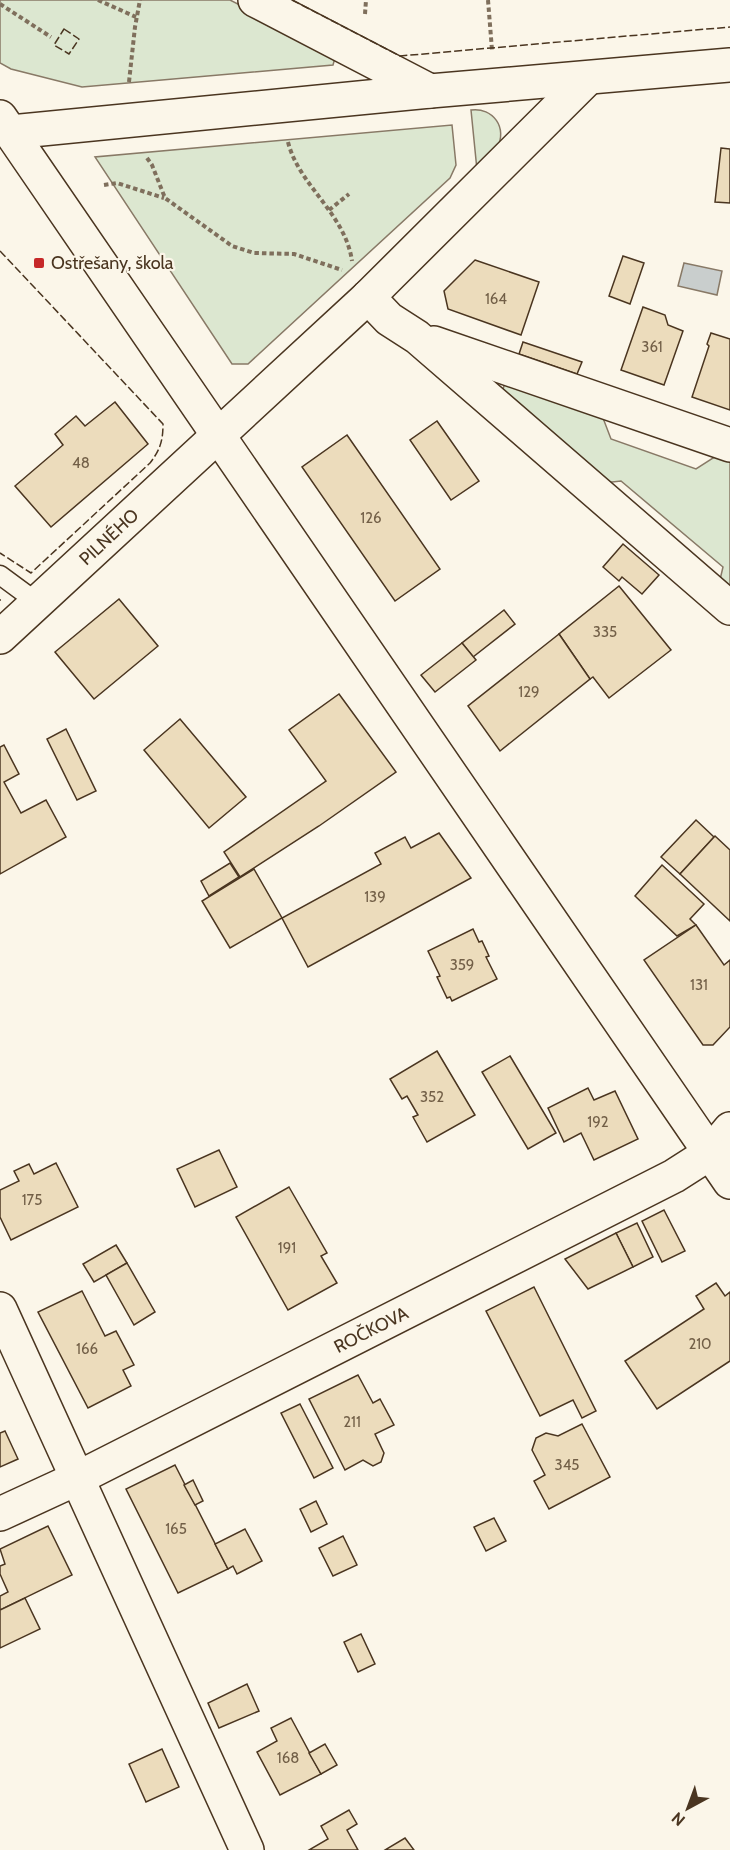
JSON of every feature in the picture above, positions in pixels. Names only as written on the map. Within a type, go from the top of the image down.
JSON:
[{"type":"street","points":[[255,0],[430,91]]},
{"type":"street","points":[[730,65],[6,125],[219,436],[720,1141],[730,1182]]},
{"type":"street","name":"PILNÉHO","points":[[0,637],[368,297],[588,78]]},
{"type":"street","points":[[368,297],[389,319],[417,337],[730,608]]},
{"type":"street","points":[[417,337],[730,445]]},
{"type":"street","name":"ROČKOVA","points":[[0,1514],[78,1478],[674,1176],[720,1141]]},
{"type":"street","points":[[0,1309],[247,1850]]},
{"type":"lane","points":[[0,575],[38,603]]},
{"type":"path","points":[[98,0],[136,17]]},
{"type":"path","points":[[128,90],[140,0]]},
{"type":"path","points":[[488,0],[493,57]]},
{"type":"path","points":[[0,4],[51,37]]},
{"type":"path","points":[[285,132],[290,152],[342,229],[351,252],[352,263]]},
{"type":"path","points":[[142,152],[152,165],[165,198]]},
{"type":"path","points":[[104,185],[117,183],[165,198],[232,246],[254,254],[294,254],[345,271]]},
{"type":"path","points":[[329,210],[349,194]]},
{"type":"green space","points":[[0,0],[230,0],[336,54],[333,65],[82,87],[11,69],[0,63]]},
{"type":"green space","points":[[471,110],[479,110],[492,115],[501,133],[495,151],[477,170]]},
{"type":"green space","points":[[452,125],[456,165],[450,178],[248,364],[232,364],[95,157]]},
{"type":"green space","points":[[505,383],[603,418],[611,439],[696,469],[716,456],[730,461],[730,593],[719,584],[723,567],[621,481],[603,483],[501,395]]},
{"type":"shaded area","points":[[684,263],[722,271],[717,295],[678,286]]},
{"type":"building","points":[[721,148],[730,149],[730,203],[715,202]]},
{"type":"building","points":[[623,256],[644,263],[630,304],[609,296]]},
{"type":"building","points":[[475,260],[539,282],[521,335],[448,309],[444,291]]},
{"type":"building","points":[[643,307],[665,315],[668,325],[683,331],[664,385],[621,370]]},
{"type":"building","points":[[711,333],[730,339],[730,410],[692,397]]},
{"type":"building","points":[[523,342],[582,362],[577,374],[519,354]]},
{"type":"building","points":[[115,402],[148,444],[51,527],[15,486],[63,445],[55,434],[76,416],[85,426]]},
{"type":"building","points":[[437,421],[479,481],[451,500],[410,440]]},
{"type":"building","points":[[347,435],[440,569],[395,601],[302,467]]},
{"type":"building","points":[[623,544],[659,575],[642,594],[622,577],[619,581],[603,567]]},
{"type":"building","points":[[619,586],[671,650],[609,698],[593,677],[590,679],[559,634]]},
{"type":"building","points":[[119,599],[158,646],[94,699],[55,652]]},
{"type":"building","points":[[504,610],[515,624],[473,657],[462,643]]},
{"type":"building","points":[[559,634],[590,679],[500,751],[468,706]]},
{"type":"building","points":[[462,643],[476,660],[435,692],[421,675]]},
{"type":"building","points":[[339,694],[396,772],[319,826],[240,877],[224,852],[326,781],[289,730]]},
{"type":"building","points":[[180,719],[246,797],[209,828],[144,750]]},
{"type":"building","points":[[66,729],[96,791],[77,800],[47,739]]},
{"type":"building","points":[[4,745],[19,774],[4,782],[21,813],[46,800],[66,837],[0,874],[0,747]]},
{"type":"building","points":[[696,820],[714,837],[680,874],[661,857]]},
{"type":"building","points":[[439,833],[471,878],[308,967],[282,918],[381,864],[375,853],[405,837],[411,848]]},
{"type":"building","points":[[715,836],[730,850],[730,921],[680,874]]},
{"type":"building","points":[[230,863],[239,877],[209,896],[201,881]]},
{"type":"building","points":[[662,865],[704,904],[690,919],[696,925],[677,936],[635,896]]},
{"type":"building","points":[[254,869],[282,918],[230,948],[202,901]]},
{"type":"building","points":[[696,925],[724,965],[730,960],[730,1027],[713,1045],[703,1045],[644,960]]},
{"type":"building","points":[[473,929],[479,942],[482,941],[489,956],[486,957],[497,979],[452,1001],[450,997],[447,998],[428,951]]},
{"type":"building","points":[[437,1051],[475,1115],[427,1142],[413,1117],[418,1115],[407,1096],[402,1099],[390,1079]]},
{"type":"building","points":[[510,1056],[556,1133],[528,1149],[482,1072]]},
{"type":"building","points":[[588,1088],[594,1100],[615,1091],[638,1139],[594,1160],[581,1133],[564,1142],[548,1108]]},
{"type":"building","points":[[219,1150],[237,1187],[195,1207],[177,1169]]},
{"type":"building","points":[[56,1163],[78,1207],[11,1240],[0,1217],[0,1190],[19,1181],[14,1171],[29,1164],[34,1174]]},
{"type":"building","points":[[289,1187],[327,1253],[321,1256],[337,1283],[288,1310],[236,1217]]},
{"type":"building","points":[[664,1210],[685,1251],[662,1262],[642,1221]]},
{"type":"building","points":[[637,1223],[653,1257],[633,1267],[616,1233]]},
{"type":"building","points":[[616,1233],[633,1267],[588,1289],[565,1259]]},
{"type":"building","points":[[116,1245],[127,1263],[94,1282],[83,1264]]},
{"type":"building","points":[[127,1263],[155,1312],[134,1325],[106,1275]]},
{"type":"building","points":[[716,1283],[725,1296],[730,1292],[730,1361],[657,1409],[625,1361],[704,1309],[696,1296]]},
{"type":"building","points":[[534,1287],[596,1411],[582,1418],[573,1400],[540,1416],[486,1311]]},
{"type":"building","points":[[82,1291],[105,1336],[116,1331],[134,1365],[123,1370],[131,1386],[88,1408],[38,1312]]},
{"type":"building","points":[[358,1375],[373,1403],[380,1399],[394,1425],[375,1434],[384,1453],[381,1462],[373,1466],[363,1460],[345,1470],[309,1399]]},
{"type":"building","points":[[300,1404],[333,1468],[314,1478],[281,1413]]},
{"type":"building","points":[[582,1424],[610,1477],[549,1509],[534,1481],[545,1475],[532,1450],[536,1438],[546,1433],[558,1436]]},
{"type":"building","points":[[5,1431],[18,1459],[0,1467],[0,1433]]},
{"type":"building","points":[[175,1465],[228,1569],[178,1593],[126,1489]]},
{"type":"building","points":[[193,1480],[203,1501],[195,1505],[184,1485]]},
{"type":"building","points":[[316,1501],[327,1524],[311,1532],[300,1509]]},
{"type":"building","points":[[494,1518],[506,1541],[486,1551],[474,1527]]},
{"type":"building","points":[[48,1526],[72,1575],[0,1610],[0,1596],[8,1592],[0,1574],[0,1566],[5,1564],[0,1549]]},
{"type":"building","points":[[245,1529],[262,1561],[237,1574],[233,1566],[228,1569],[215,1544]]},
{"type":"building","points":[[343,1536],[357,1565],[333,1576],[319,1548]]},
{"type":"building","points":[[25,1598],[40,1629],[0,1648],[0,1610]]},
{"type":"building","points":[[361,1634],[375,1664],[358,1672],[344,1642]]},
{"type":"building","points":[[247,1684],[259,1711],[219,1728],[208,1703]]},
{"type":"building","points":[[291,1718],[321,1774],[280,1795],[257,1752],[277,1741],[271,1728]]},
{"type":"building","points":[[325,1744],[337,1765],[321,1774],[309,1753]]},
{"type":"building","points":[[162,1749],[179,1787],[146,1802],[129,1764]]},
{"type":"building","points":[[349,1810],[357,1824],[347,1830],[358,1850],[309,1850],[328,1839],[321,1826]]},
{"type":"building","points":[[405,1838],[414,1850],[385,1850]]},
{"type":"fence","points":[[292,0],[400,56],[730,27]]},
{"type":"fence","points":[[64,29],[79,39],[69,54],[54,45],[64,29]]},
{"type":"fence","points":[[0,251],[163,424],[160,445],[150,463],[31,573],[0,553]]},
{"type":"place","name":"Ostřešany, škola","points":[[39,263]]}]
